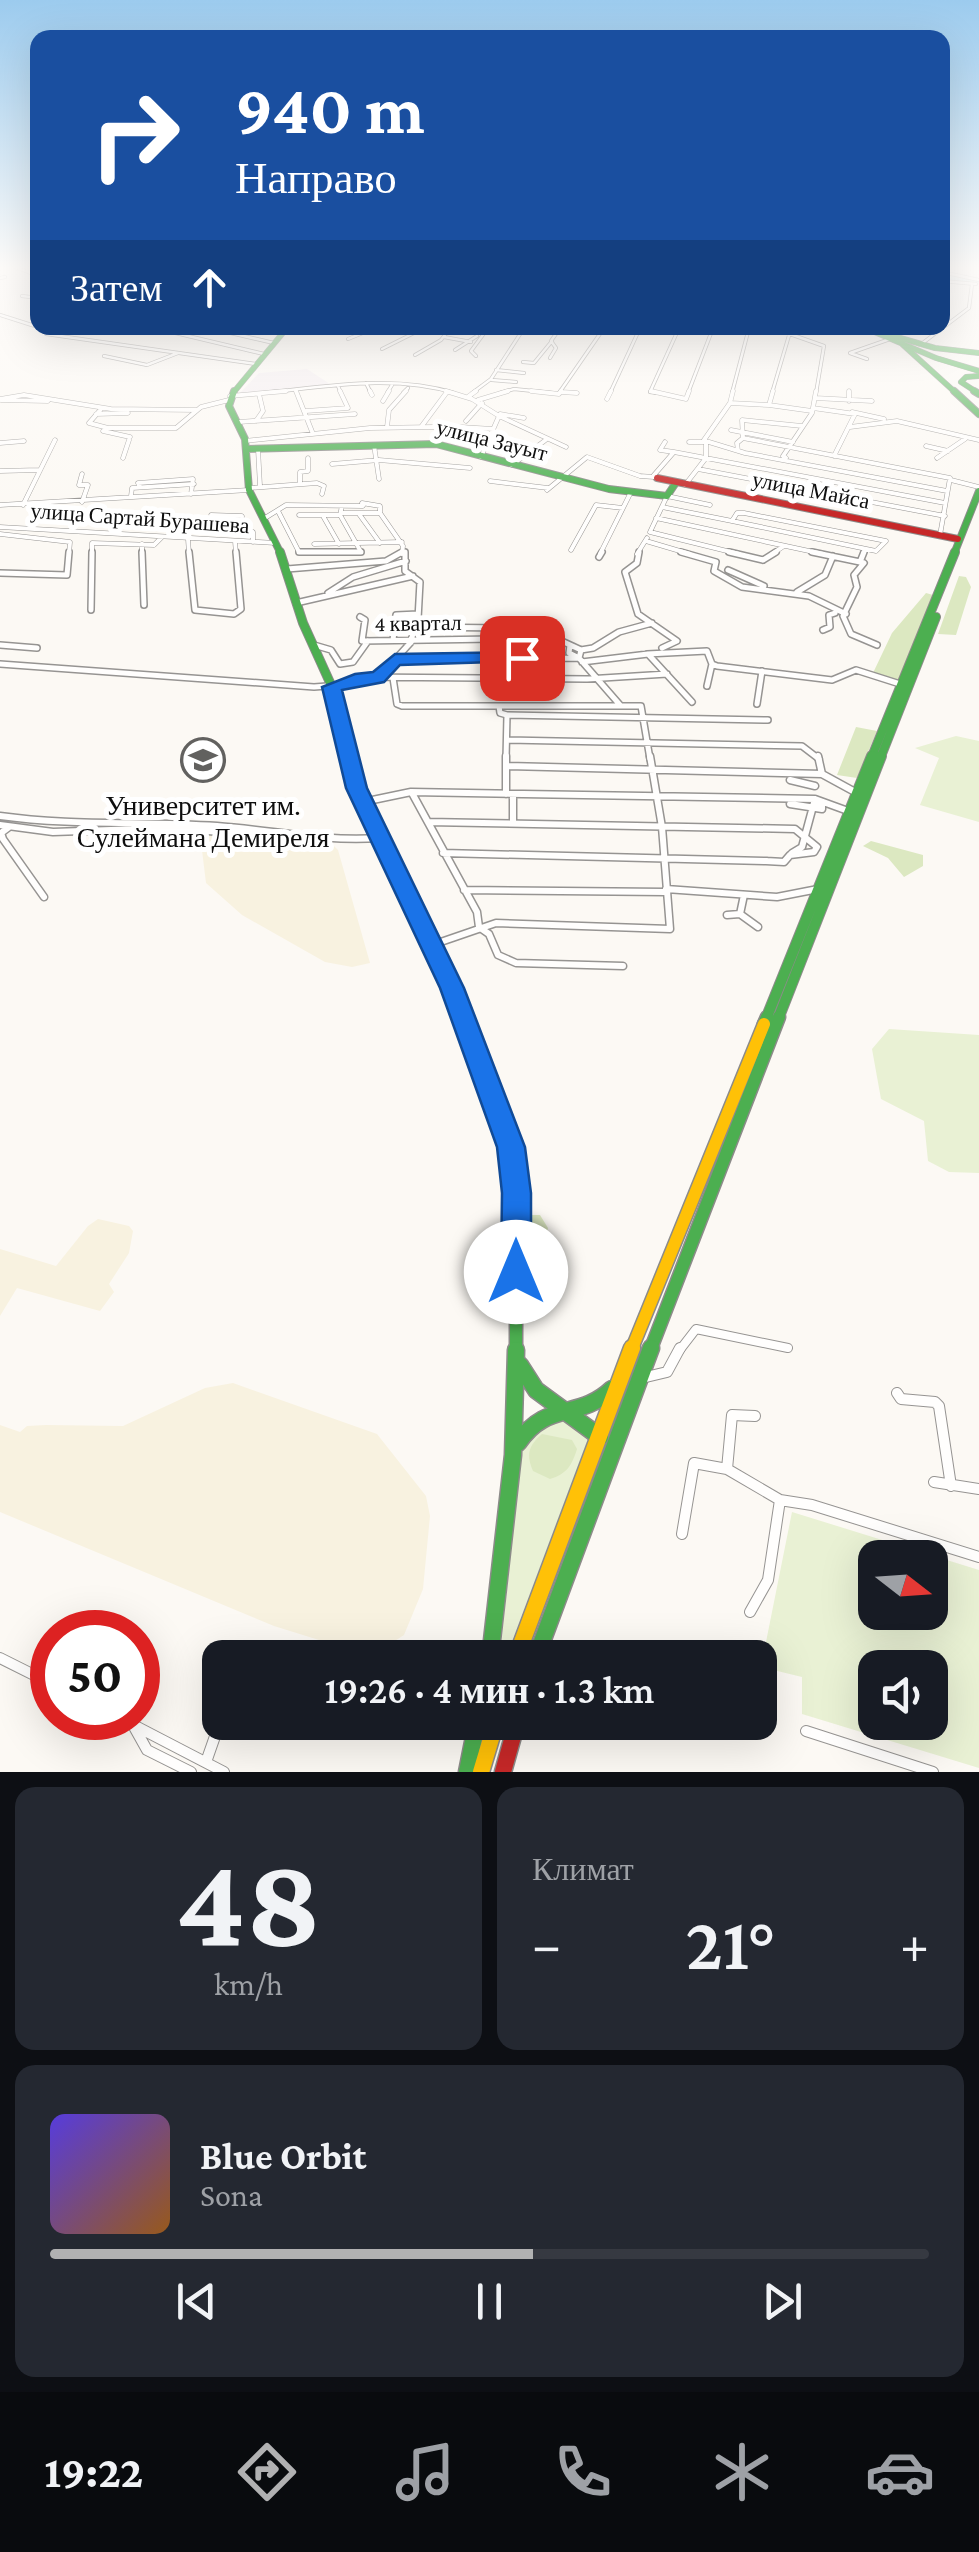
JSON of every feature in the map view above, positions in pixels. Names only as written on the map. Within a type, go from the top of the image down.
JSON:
[{"type":"main road","points":[[270,349],[230,398],[250,446],[252,488],[278,543],[296,602],[332,687],[343,743],[363,802],[478,1050],[511,1147],[516,1193],[514,1455],[492,1640]]},
{"type":"main road","points":[[904,349],[979,414]]},
{"type":"main road","points":[[915,349],[979,372]]},
{"type":"main road","points":[[948,349],[979,354]]},
{"type":"main road","points":[[979,354],[971,360],[979,372]]},
{"type":"main road","points":[[979,372],[961,382],[979,394]]},
{"type":"main road","name":"улица Зауыт","points":[[250,446],[436,444],[664,502]]},
{"type":"main road","name":"улица Майса","points":[[656,478],[958,539]]},
{"type":"main road","points":[[664,502],[679,485]]},
{"type":"main road","points":[[523,1640],[598,1432],[979,489]]},
{"type":"main road","points":[[543,1640],[640,1377],[979,508]]},
{"type":"main road","points":[[516,1350],[532,1393],[598,1432],[604,1444],[602,1476]]},
{"type":"main road","points":[[514,1455],[523,1429],[533,1418],[598,1406],[630,1358]]},
{"type":"main road","points":[[467,1772],[473,1740]]},
{"type":"main road","points":[[481,1772],[491,1740]]},
{"type":"main road","points":[[503,1772],[512,1740]]},
{"type":"street","points":[[149,349],[260,359]]},
{"type":"street","points":[[225,349],[260,359]]},
{"type":"street","points":[[415,355],[424,349]]},
{"type":"street","points":[[473,349],[476,356]]},
{"type":"street","points":[[468,396],[490,380],[510,349]]},
{"type":"street","points":[[497,369],[526,371],[546,349]]},
{"type":"street","points":[[550,358],[555,349]]},
{"type":"street","points":[[563,390],[590,349]]},
{"type":"street","points":[[607,398],[630,349]]},
{"type":"street","points":[[670,349],[650,392],[689,399],[706,349]]},
{"type":"street","points":[[679,485],[707,455],[706,441],[730,403],[744,349]]},
{"type":"street","points":[[768,406],[785,349]]},
{"type":"street","points":[[781,458],[813,408],[824,349]]},
{"type":"street","points":[[867,359],[850,354],[870,349]]},
{"type":"street","points":[[104,356],[150,364],[179,352]]},
{"type":"street","points":[[523,362],[533,364]]},
{"type":"street","points":[[490,380],[516,382]]},
{"type":"street","points":[[366,383],[372,396]]},
{"type":"street","points":[[0,399],[11,395],[34,396],[102,408],[197,410],[230,398],[259,394],[366,383],[392,385],[468,396],[566,446]]},
{"type":"street","points":[[383,401],[392,385]]},
{"type":"street","points":[[239,422],[348,408],[338,386]]},
{"type":"street","points":[[387,427],[390,410],[409,388]]},
{"type":"street","points":[[466,420],[480,401],[514,389],[576,393]]},
{"type":"street","points":[[296,390],[313,434]]},
{"type":"street","points":[[421,427],[447,392]]},
{"type":"street","points":[[849,392],[849,401]]},
{"type":"street","points":[[256,421],[264,411],[259,394]]},
{"type":"street","points":[[24,401],[34,396]]},
{"type":"street","points":[[815,398],[872,401]]},
{"type":"street","points":[[0,399],[64,400]]},
{"type":"street","points":[[813,408],[836,400]]},
{"type":"street","points":[[730,403],[854,413],[979,440]]},
{"type":"street","points":[[102,408],[88,422],[104,427],[176,428],[197,410]]},
{"type":"street","points":[[95,414],[139,410]]},
{"type":"street","points":[[834,456],[854,413]]},
{"type":"street","points":[[306,414],[355,414]]},
{"type":"street","points":[[499,415],[524,418]]},
{"type":"street","points":[[481,456],[499,415]]},
{"type":"street","points":[[739,445],[742,420],[804,426]]},
{"type":"street","points":[[850,428],[870,427],[878,420]]},
{"type":"street","points":[[766,428],[772,422]]},
{"type":"street","points":[[444,426],[493,429]]},
{"type":"street","points":[[104,427],[100,430],[130,439],[123,458]]},
{"type":"street","points":[[250,446],[313,434],[434,427]]},
{"type":"street","points":[[730,430],[979,489]]},
{"type":"street","points":[[938,458],[966,437]]},
{"type":"street","points":[[512,465],[547,438]]},
{"type":"street","points":[[24,505],[55,440]]},
{"type":"street","points":[[665,442],[660,450],[707,455],[945,503]]},
{"type":"street","points":[[689,442],[791,444]]},
{"type":"street","points":[[374,445],[379,479]]},
{"type":"street","points":[[739,445],[755,455],[947,492]]},
{"type":"street","points":[[926,446],[948,450]]},
{"type":"street","points":[[490,481],[548,489],[589,456],[640,476],[656,478],[674,452]]},
{"type":"street","points":[[300,483],[300,472],[308,472],[308,458]]},
{"type":"street","points":[[332,464],[377,460],[470,468]]},
{"type":"street","points":[[698,468],[945,516]]},
{"type":"street","points":[[0,471],[40,470]]},
{"type":"street","points":[[82,474],[79,485],[88,486],[82,502]]},
{"type":"street","points":[[940,536],[951,480]]},
{"type":"street","points":[[130,497],[130,488],[170,482],[194,484],[191,494]]},
{"type":"street","points":[[0,505],[63,505],[300,483],[322,485],[322,494]]},
{"type":"street","points":[[599,557],[631,492]]},
{"type":"street","points":[[664,502],[710,505]]},
{"type":"street","points":[[664,502],[638,552],[637,564],[625,572],[638,614],[676,641],[700,651]]},
{"type":"street","points":[[664,502],[732,522],[865,551],[878,550],[886,540],[744,512],[737,513],[732,522]]},
{"type":"street","points":[[362,503],[380,510],[402,542],[405,572],[420,582],[412,640],[378,678]]},
{"type":"street","points":[[265,518],[286,505],[380,510]]},
{"type":"street","points":[[571,550],[596,505],[624,508]]},
{"type":"street","points":[[278,511],[301,552],[359,552],[359,544],[341,514],[342,506]]},
{"type":"street","points":[[299,515],[380,510]]},
{"type":"street","points":[[359,513],[380,543]]},
{"type":"street","points":[[212,514],[242,516],[242,529],[253,532],[253,542]]},
{"type":"street","points":[[322,515],[339,544]]},
{"type":"street","points":[[656,518],[860,562],[865,551]]},
{"type":"street","name":"улица Сартай Бурашева","points":[[0,526],[278,543]]},
{"type":"street","points":[[0,534],[69,539],[81,532]]},
{"type":"street","points":[[650,532],[762,560],[783,546]]},
{"type":"street","points":[[737,535],[740,549]]},
{"type":"street","points":[[92,610],[92,543],[155,545],[162,537]]},
{"type":"street","points":[[188,538],[194,610],[234,614],[240,611],[235,541]]},
{"type":"street","points":[[0,573],[66,575],[69,539]]},
{"type":"street","points":[[646,540],[716,562],[714,571],[726,580],[796,592],[824,602],[845,618],[852,634],[877,645]]},
{"type":"street","points":[[314,544],[402,542]]},
{"type":"street","points":[[142,544],[144,604]]},
{"type":"street","points":[[286,569],[396,559],[404,550]]},
{"type":"street","points":[[845,618],[857,587],[854,575],[864,563],[865,551]]},
{"type":"street","points":[[796,592],[824,575],[834,556]]},
{"type":"street","points":[[345,594],[406,561]]},
{"type":"street","points":[[325,598],[346,586],[350,578],[389,570]]},
{"type":"street","points":[[728,570],[774,590]]},
{"type":"street","points":[[296,602],[413,576]]},
{"type":"street","points":[[366,585],[381,585]]},
{"type":"street","points":[[824,630],[830,627],[828,615],[836,613]]},
{"type":"street","points":[[393,640],[396,614],[418,614]]},
{"type":"street","name":"4 квартал","points":[[360,617],[365,620],[362,641],[562,639],[570,644]]},
{"type":"street","points":[[828,621],[845,618]]},
{"type":"street","points":[[570,653],[570,644],[581,650],[597,648],[612,634],[644,629],[652,623]]},
{"type":"street","points":[[416,627],[504,628]]},
{"type":"street","points":[[356,662],[368,641]]},
{"type":"street","points":[[650,654],[676,641]]},
{"type":"street","points":[[0,645],[37,648]]},
{"type":"street","points":[[314,645],[332,650],[340,664],[356,662]]},
{"type":"street","points":[[580,660],[581,650]]},
{"type":"street","points":[[395,660],[580,660],[700,651],[710,652],[712,664],[707,686]]},
{"type":"street","points":[[558,657],[570,653]]},
{"type":"street","points":[[570,653],[620,706]]},
{"type":"street","points":[[650,654],[692,702]]},
{"type":"street","points":[[356,662],[362,678]]},
{"type":"street","points":[[0,664],[332,687],[362,678],[594,678],[667,674]]},
{"type":"street","points":[[712,664],[832,680],[856,670],[900,684]]},
{"type":"street","points":[[758,704],[762,672]]},
{"type":"street","points":[[393,678],[399,706],[641,706],[662,827],[670,929],[496,923],[432,945]]},
{"type":"street","points":[[498,706],[500,714],[507,715],[768,720]]},
{"type":"street","points":[[507,715],[506,766],[513,824]]},
{"type":"street","points":[[508,740],[802,746],[814,751],[822,774]]},
{"type":"street","points":[[506,766],[822,774],[854,792]]},
{"type":"street","points":[[789,776],[815,786]]},
{"type":"street","points":[[412,792],[476,912],[479,927],[488,934],[498,955],[516,963],[623,966]]},
{"type":"street","points":[[363,802],[412,792],[815,803],[848,810]]},
{"type":"street","points":[[790,804],[815,803]]},
{"type":"street","points":[[443,853],[779,863],[802,847],[815,803]]},
{"type":"street","points":[[0,816],[42,822],[237,827],[333,839]]},
{"type":"street","points":[[42,822],[14,827],[0,838],[7,853],[38,884],[44,897]]},
{"type":"street","points":[[428,822],[794,829],[806,835],[816,850],[790,855]]},
{"type":"street","points":[[101,830],[126,823]]},
{"type":"street","points":[[0,826],[53,832],[169,828],[333,839],[379,838]]},
{"type":"street","points":[[464,890],[666,891],[793,897],[818,888]]},
{"type":"street","points":[[740,914],[744,895]]},
{"type":"street","points":[[727,915],[740,914],[758,927]]},
{"type":"street","points":[[640,1377],[667,1372],[688,1335],[696,1329],[788,1348]]},
{"type":"street","points":[[897,1393],[902,1398],[940,1406],[951,1486]]},
{"type":"street","points":[[727,1469],[732,1415],[755,1416]]},
{"type":"street","points":[[682,1534],[694,1462],[727,1469],[780,1500],[812,1506],[979,1557]]},
{"type":"street","points":[[934,1482],[979,1489]]},
{"type":"street","points":[[750,1612],[768,1580],[780,1500]]},
{"type":"street","points":[[0,1658],[30,1673]]},
{"type":"street","points":[[806,1731],[933,1772]]},
{"type":"street","points":[[160,1738],[224,1772]]},
{"type":"street","points":[[139,1740],[151,1753],[192,1772]]},
{"type":"street","points":[[206,1762],[214,1740]]},
{"type":"shaded area","points":[[307,369],[330,384],[239,394],[259,373]]},
{"type":"shaded area","points":[[200,834],[333,845],[338,850],[370,963],[352,967],[325,962],[242,915],[206,883]]},
{"type":"shaded area","points":[[98,1219],[129,1226],[133,1231],[129,1253],[109,1284],[114,1292],[100,1311],[17,1288],[0,1316],[0,1249],[56,1266]]},
{"type":"shaded area","points":[[233,1383],[377,1434],[426,1496],[430,1516],[423,1589],[404,1635],[396,1640],[319,1640],[274,1626],[0,1512],[0,1425],[20,1432],[27,1426],[123,1426],[205,1388]]},
{"type":"green space","points":[[959,576],[966,577],[971,587],[956,635],[938,634]]},
{"type":"green space","points":[[926,593],[933,595],[899,681],[873,673],[892,633]]},
{"type":"green space","points":[[856,727],[877,731],[857,778],[837,775]]},
{"type":"green space","points":[[956,736],[979,741],[979,822],[920,805],[939,758],[915,748]]},
{"type":"green space","points":[[871,841],[923,855],[923,866],[904,877],[888,858],[863,846]]},
{"type":"green space","points":[[889,1029],[979,1035],[979,1173],[949,1172],[928,1161],[924,1121],[881,1099],[872,1049]]},
{"type":"green space","points":[[527,1215],[540,1215],[548,1228],[540,1257],[525,1281]]},
{"type":"green space","points":[[565,1418],[590,1435],[512,1640],[502,1640],[521,1452],[532,1430]]},
{"type":"green space","points":[[542,1434],[572,1440],[577,1449],[568,1468],[550,1479],[533,1471],[529,1460],[531,1447]]},
{"type":"green space","points":[[792,1512],[882,1540],[858,1540],[858,1630],[948,1630],[948,1560],[979,1570],[979,1768],[887,1740],[948,1740],[948,1650],[858,1650],[858,1731],[802,1714],[802,1677],[777,1671],[777,1640],[766,1640]]},
{"type":"traffic: fast","points":[[269,349],[235,387],[229,406],[245,439],[249,490],[275,537],[303,623],[332,687],[357,788],[450,983],[511,1147],[516,1193],[516,1350]]},
{"type":"traffic: fast","points":[[907,349],[979,414]]},
{"type":"traffic: fast","points":[[914,349],[979,371]]},
{"type":"traffic: fast","points":[[941,349],[979,353]]},
{"type":"traffic: fast","points":[[979,376],[966,377],[961,382],[979,394]]},
{"type":"traffic: fast","points":[[246,449],[436,444],[609,489],[667,496],[675,484]]},
{"type":"traffic: fast","points":[[764,1024],[979,491]]},
{"type":"traffic: fast","points":[[543,1640],[681,1268],[936,617]]},
{"type":"traffic: fast","points":[[492,1640],[513,1455],[516,1350]]},
{"type":"traffic: fast","points":[[520,1365],[536,1390],[600,1437]]},
{"type":"traffic: fast","points":[[518,1443],[539,1419],[587,1407],[612,1389]]},
{"type":"traffic: fast","points":[[467,1772],[473,1740]]},
{"type":"traffic: slow","points":[[523,1640],[598,1433],[764,1024]]},
{"type":"traffic: slow","points":[[481,1772],[491,1740]]},
{"type":"traffic: jam","points":[[657,478],[958,539]]},
{"type":"traffic: jam","points":[[503,1772],[512,1740]]},
{"type":"place","name":"Университет им. Сулеймана Демиреля","points":[[203,760]]},
{"type":"route","points":[[516,1272],[516,1193],[511,1147],[452,988],[357,788],[332,687],[362,678],[378,678],[395,660],[522,658]]}]
